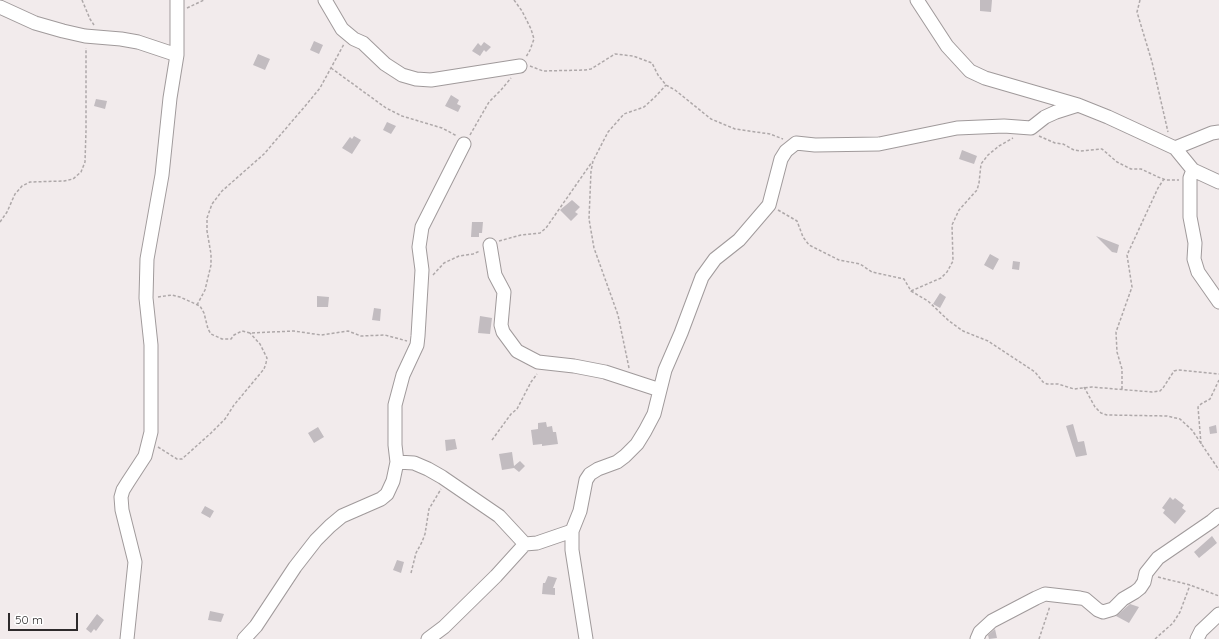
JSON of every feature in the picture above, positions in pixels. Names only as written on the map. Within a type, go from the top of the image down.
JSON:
[{"type":"street","points":[[325,0],[342,29],[348,35],[363,43],[393,70],[416,80],[431,80],[523,65]]},
{"type":"street","points":[[917,0],[947,46],[960,62],[970,71],[985,78],[1078,105],[1173,147],[1192,174],[1190,217],[1194,243],[1194,259],[1198,272],[1219,302]]},
{"type":"street","points":[[0,7],[35,23],[85,36],[138,42],[177,55]]},
{"type":"street","points":[[127,639],[134,562],[122,510],[121,497],[123,490],[146,456],[150,441],[152,423],[150,385],[152,361],[146,298],[147,259],[162,175],[170,98],[177,55],[176,7]]},
{"type":"street","points":[[586,639],[572,550],[572,531],[580,511],[586,480],[590,474],[598,469],[618,462],[637,444],[654,414],[665,370],[681,334],[702,277],[715,259],[739,240],[769,205],[781,159],[786,151],[796,144],[879,144],[957,128],[1004,126],[1029,129],[1045,117],[1078,105]]},
{"type":"street","points":[[1173,147],[1212,133],[1219,132]]},
{"type":"street","points":[[244,639],[256,626],[295,567],[316,540],[342,516],[381,499],[387,494],[393,481],[397,462],[394,445],[395,405],[403,376],[416,345],[418,336],[422,270],[419,247],[422,227],[464,144]]},
{"type":"street","points":[[1192,174],[1219,182]]},
{"type":"street","points":[[490,245],[495,275],[504,292],[501,325],[503,332],[517,351],[538,362],[597,370],[660,390]]},
{"type":"street","points":[[397,462],[414,464],[428,469],[446,480],[499,516],[525,544]]},
{"type":"street","points":[[977,639],[980,632],[996,618],[1044,594],[1085,599],[1098,610],[1103,612],[1110,611],[1123,599],[1140,588],[1144,582],[1146,573],[1158,558],[1219,515]]},
{"type":"street","points":[[428,639],[444,627],[496,576],[525,544],[537,543],[572,531]]},
{"type":"street","points":[[1196,639],[1201,631],[1219,614]]},
{"type":"path","points":[[82,0],[90,18],[103,38]]},
{"type":"path","points":[[176,7],[204,0]]},
{"type":"path","points":[[1140,0],[1137,12],[1152,62],[1173,147]]},
{"type":"path","points":[[197,305],[205,290],[211,265],[212,254],[207,231],[207,218],[212,204],[222,191],[264,154],[320,88],[348,35]]},
{"type":"path","points":[[0,222],[7,212],[15,194],[22,186],[30,182],[64,181],[73,179],[81,172],[85,162],[86,131],[85,82],[87,61],[85,36]]},
{"type":"path","points":[[523,65],[543,71],[585,70],[591,69],[615,54],[624,54],[652,63],[658,75],[666,85],[675,90],[712,119],[735,129],[770,134],[796,144]]},
{"type":"path","points":[[331,68],[386,108],[402,116],[442,128],[458,137],[464,144]]},
{"type":"path","points":[[433,275],[444,263],[459,256],[473,254],[490,245],[521,234],[540,233],[546,228],[593,161],[608,132],[624,114],[644,107],[655,98],[666,85]]},
{"type":"path","points":[[911,291],[941,278],[947,272],[953,261],[952,225],[959,210],[977,190],[981,164],[988,155],[999,146],[1029,129],[1049,141],[1064,144],[1074,150],[1080,151],[1102,149],[1118,162],[1131,169],[1141,169],[1164,179],[1176,180],[1192,174]]},
{"type":"path","points":[[593,161],[589,219],[594,248],[618,315],[632,381]]},
{"type":"path","points":[[1122,389],[1122,369],[1117,347],[1116,332],[1132,287],[1126,256],[1158,188],[1164,179]]},
{"type":"path","points":[[769,205],[797,221],[802,237],[809,244],[840,260],[860,264],[872,272],[904,279],[911,291],[928,301],[949,321],[963,331],[988,341],[1035,372],[1043,382],[1047,384],[1063,385],[1074,389],[1084,387],[1152,392],[1160,390],[1167,383],[1174,372],[1178,370],[1219,374]]},
{"type":"path","points":[[146,298],[172,296],[185,299],[197,305],[202,309],[211,334],[228,340],[234,335],[242,332],[294,331],[321,335],[348,331],[366,337],[385,335],[416,345]]},
{"type":"path","points":[[150,441],[177,459],[182,459],[225,419],[234,405],[264,369],[266,363],[265,353],[260,344],[250,333]]},
{"type":"path","points":[[492,440],[511,414],[517,409],[531,382],[546,363]]},
{"type":"path","points":[[1201,445],[1198,407],[1210,400],[1219,380]]},
{"type":"path","points":[[1084,387],[1095,408],[1101,413],[1111,416],[1167,416],[1180,419],[1192,430],[1219,470]]},
{"type":"path","points":[[411,573],[416,553],[425,534],[429,509],[446,480]]},
{"type":"path","points":[[1146,573],[1190,585],[1219,596]]},
{"type":"path","points":[[1155,639],[1173,623],[1180,612],[1190,585]]},
{"type":"path","points":[[1039,639],[1053,595]]},
{"type":"building","points":[[980,0],[992,0],[991,12],[980,11]]},
{"type":"building","points":[[314,41],[323,45],[319,54],[310,50]]},
{"type":"building","points":[[484,42],[491,47],[486,52],[484,50],[480,56],[472,51],[478,43],[481,46]]},
{"type":"building","points":[[258,54],[270,59],[265,70],[253,65]]},
{"type":"building","points":[[451,95],[459,100],[457,104],[461,106],[458,112],[445,106]]},
{"type":"building","points":[[96,99],[107,101],[105,109],[94,106]]},
{"type":"building","points":[[387,122],[396,126],[391,134],[383,130]]},
{"type":"building","points":[[354,136],[361,140],[352,154],[342,148],[350,137],[352,139]]},
{"type":"building","points":[[962,150],[977,156],[974,164],[959,159]]},
{"type":"building","points":[[572,200],[580,207],[575,212],[578,214],[571,221],[560,210]]},
{"type":"building","points":[[472,222],[483,222],[482,233],[479,233],[479,237],[471,237]]},
{"type":"building","points":[[1096,236],[1119,245],[1117,253],[1112,252]]},
{"type":"building","points":[[990,254],[999,259],[993,270],[984,265]]},
{"type":"building","points":[[1013,261],[1020,262],[1019,270],[1012,269]]},
{"type":"building","points":[[940,293],[946,297],[940,308],[933,304]]},
{"type":"building","points":[[317,296],[329,297],[328,307],[317,307]]},
{"type":"building","points":[[374,308],[381,309],[380,321],[372,320]]},
{"type":"building","points":[[480,316],[492,318],[490,334],[478,333]]},
{"type":"building","points":[[546,422],[547,427],[552,426],[553,432],[556,432],[558,444],[542,446],[542,444],[533,445],[531,430],[538,429],[538,423]]},
{"type":"building","points":[[1073,424],[1078,442],[1084,441],[1087,455],[1076,457],[1066,426]]},
{"type":"building","points":[[1216,425],[1217,433],[1210,434],[1209,427]]},
{"type":"building","points":[[318,427],[324,437],[314,443],[308,433]]},
{"type":"building","points":[[455,439],[457,449],[446,451],[445,440]]},
{"type":"building","points":[[512,452],[514,466],[520,461],[525,466],[519,472],[514,468],[502,470],[499,454]]},
{"type":"building","points":[[1170,497],[1173,500],[1175,498],[1184,505],[1182,508],[1186,511],[1175,524],[1163,513],[1165,510],[1162,508]]},
{"type":"building","points":[[205,506],[214,511],[210,518],[201,513]]},
{"type":"building","points":[[1212,536],[1217,543],[1199,558],[1194,552]]},
{"type":"building","points":[[397,560],[404,562],[401,573],[393,570]]},
{"type":"building","points":[[548,576],[557,578],[553,588],[555,588],[555,595],[542,594],[543,583],[545,583]]},
{"type":"building","points":[[1130,604],[1139,607],[1129,623],[1116,616]]},
{"type":"building","points":[[210,611],[224,614],[221,622],[208,620]]},
{"type":"building","points":[[97,614],[104,620],[96,631],[94,629],[91,633],[86,629]]},
{"type":"building","points":[[995,629],[997,638],[989,639],[988,635]]}]
